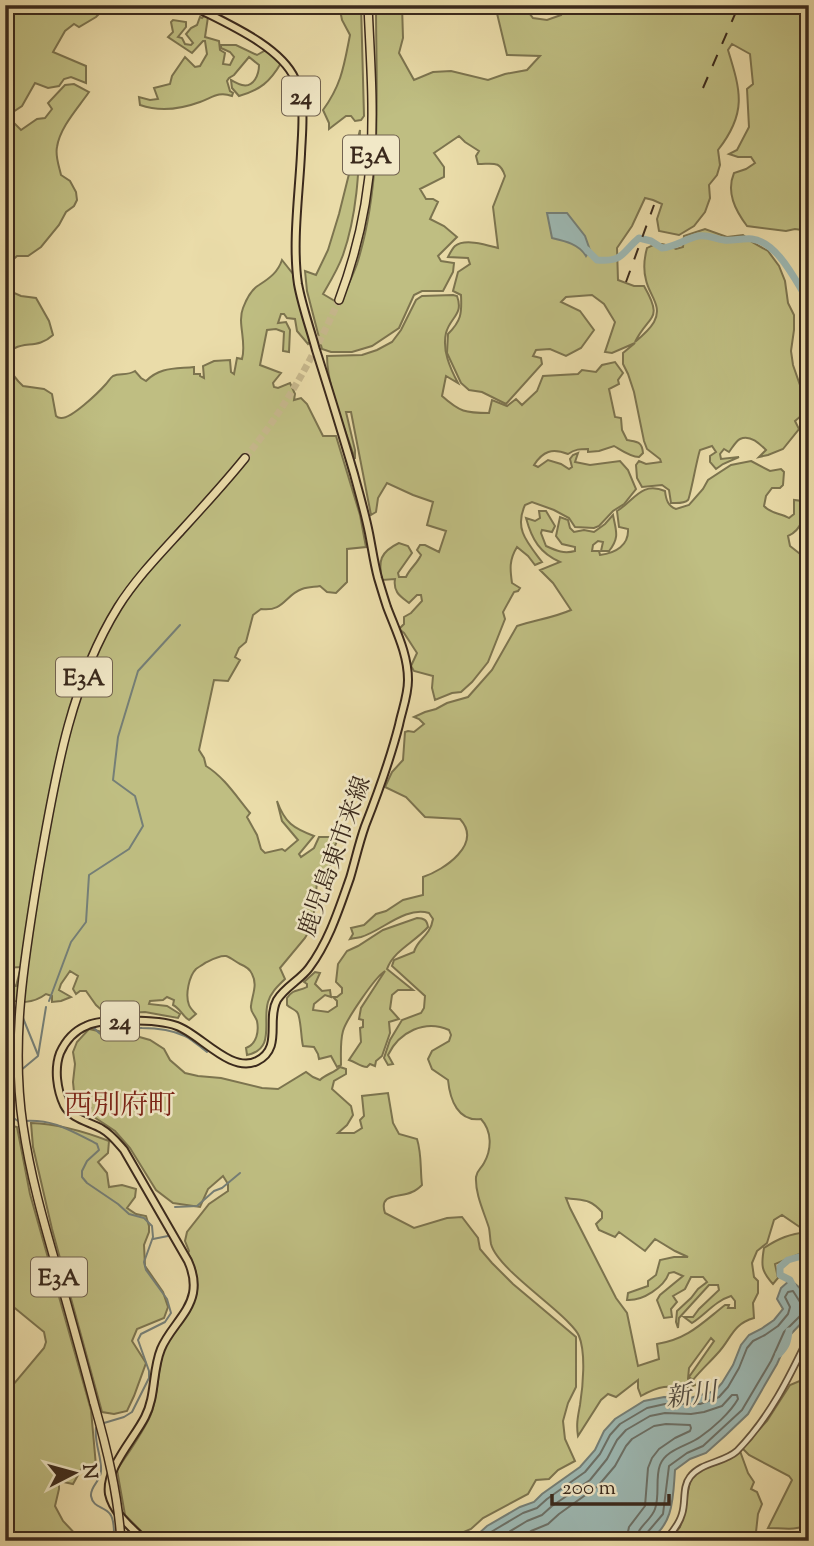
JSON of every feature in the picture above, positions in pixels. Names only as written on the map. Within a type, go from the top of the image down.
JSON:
[{"type":"highway","name":"E3A","points":[[339,300],[360,235],[369,182],[372,110],[368,5]]},
{"type":"highway","name":"E3A","points":[[121,1541],[117,1495],[106,1447],[41,1211],[27,1150],[19,1094],[18,1055],[27,944],[62,750],[88,666],[109,623],[132,587],[246,458]]},
{"type":"main road","name":"鹿児島東市来線","points":[[145,1541],[115,1508],[109,1493],[109,1479],[146,1415],[160,1349],[191,1300],[194,1279],[188,1261],[117,1141],[101,1128],[70,1113],[65,1107],[58,1083],[58,1059],[65,1044],[84,1027],[115,1021],[176,1025],[240,1064],[255,1062],[265,1055],[273,1041],[272,1019],[275,1003],[283,992],[308,970],[335,921],[388,764],[405,702],[408,678],[407,663],[376,571],[358,488],[306,318],[298,279],[297,228],[303,122],[297,83],[285,63],[272,50],[191,5]]},
{"type":"street","points":[[665,1541],[678,1525],[686,1486],[692,1474],[700,1468],[728,1458],[765,1418],[786,1385],[809,1336]]},
{"type":"shaded area","points":[[5,5],[108,5],[96,17],[79,27],[74,24],[65,31],[53,52],[86,66],[86,83],[71,77],[64,79],[59,86],[48,88],[35,83],[22,106],[7,116],[21,130],[37,119],[45,118],[52,109],[48,103],[65,85],[74,84],[89,92],[66,125],[57,150],[61,175],[70,181],[77,200],[41,247],[28,256],[17,256],[7,265],[8,272],[5,273]]},
{"type":"shaded area","points":[[339,5],[361,5],[364,116],[355,121],[351,116],[346,116],[329,129],[323,110],[338,83],[350,35],[342,20]]},
{"type":"shaded area","points":[[376,5],[402,5],[403,38],[399,53],[414,80],[433,72],[451,71],[488,80],[527,70],[540,56],[507,55],[495,5],[523,5],[533,18],[547,20],[561,15],[559,5],[809,5],[809,231],[747,226],[736,207],[731,194],[734,173],[755,163],[751,157],[729,154],[737,150],[749,127],[747,89],[753,84],[750,54],[732,44],[728,50],[739,102],[734,125],[718,150],[720,165],[717,175],[709,185],[710,198],[705,212],[694,226],[679,235],[659,231],[657,219],[662,204],[645,198],[632,226],[617,248],[618,280],[634,286],[644,286],[653,306],[652,317],[635,342],[654,322],[657,311],[644,272],[647,248],[659,244],[676,249],[683,247],[684,236],[705,229],[727,237],[743,235],[768,251],[779,266],[785,281],[788,303],[794,315],[791,351],[793,365],[809,402],[809,417],[802,415],[795,421],[799,429],[783,449],[759,457],[766,450],[754,440],[740,439],[729,452],[724,449],[720,454],[721,459],[739,457],[716,469],[710,462],[710,456],[716,452],[712,446],[700,450],[689,498],[684,502],[671,503],[669,490],[662,485],[642,487],[637,478],[636,465],[639,461],[646,464],[661,462],[647,449],[634,392],[623,364],[623,353],[635,343],[612,353],[605,352],[615,322],[604,304],[592,295],[566,297],[561,302],[580,311],[594,330],[581,348],[566,356],[550,349],[536,350],[533,356],[541,358],[542,364],[506,404],[482,392],[469,390],[461,383],[447,353],[448,334],[456,325],[461,312],[461,295],[453,291],[458,272],[470,264],[468,258],[448,257],[455,246],[464,243],[498,248],[493,207],[505,176],[498,165],[478,164],[476,156],[479,151],[459,136],[434,153],[444,167],[444,177],[420,189],[426,199],[438,202],[430,219],[457,237],[438,256],[441,261],[454,263],[453,272],[443,291],[422,291],[414,295],[399,328],[372,346],[352,352],[322,349],[307,291],[305,271],[316,275],[328,250],[360,130],[358,177],[348,240],[323,294],[340,304],[357,264],[371,201],[374,168],[377,103]]},
{"type":"shaded area","points":[[200,17],[208,17],[205,37],[219,41],[220,50],[225,53],[223,64],[230,65],[234,57],[221,48],[221,45],[236,45],[257,55],[266,50],[281,63],[277,70],[264,84],[239,96],[232,88],[231,80],[242,85],[250,84],[258,72],[259,65],[249,57],[227,81],[232,96],[219,95],[170,109],[140,105],[139,97],[158,99],[154,88],[170,84],[172,76],[185,57],[195,67],[200,66],[207,54],[205,41],[192,53],[168,37],[173,32],[173,20],[186,22],[186,27],[178,37],[182,38],[185,44],[191,45],[193,43],[186,34],[197,25]]},
{"type":"shaded area","points":[[282,260],[293,274],[311,341],[308,344],[297,331],[295,319],[281,314],[278,323],[286,322],[290,330],[289,352],[283,351],[284,332],[267,330],[260,365],[281,373],[273,383],[274,387],[290,383],[295,394],[294,400],[301,398],[307,404],[323,436],[336,436],[360,515],[366,547],[347,549],[347,582],[336,593],[327,592],[320,586],[304,588],[280,606],[261,609],[253,615],[246,642],[235,657],[240,660],[228,681],[214,680],[199,750],[206,766],[224,781],[250,813],[247,817],[261,849],[265,853],[282,849],[285,851],[298,840],[282,821],[277,801],[283,815],[291,824],[314,836],[299,854],[301,857],[314,848],[319,837],[335,837],[337,841],[331,855],[335,859],[317,882],[313,924],[280,968],[285,979],[268,1002],[265,1041],[256,1052],[247,1055],[246,1048],[255,1040],[258,1029],[251,1008],[254,978],[247,968],[226,956],[212,959],[194,972],[187,996],[189,1006],[196,1014],[189,1020],[173,1005],[174,1000],[167,997],[150,1001],[149,1004],[167,1006],[180,1014],[178,1018],[145,1012],[106,1014],[86,991],[76,994],[73,989],[78,976],[70,971],[59,990],[71,997],[61,1001],[52,1002],[52,996],[46,994],[26,1002],[5,997],[11,985],[16,986],[21,967],[5,968],[5,292],[36,298],[49,321],[53,335],[43,342],[15,348],[8,362],[15,378],[23,386],[44,389],[52,394],[56,416],[61,418],[78,410],[116,375],[135,371],[146,381],[162,371],[194,367],[194,374],[200,374],[204,378],[203,366],[214,361],[230,360],[231,372],[234,374],[237,358],[242,359],[243,353],[241,314],[244,305],[254,289],[273,274]]},
{"type":"shaded area","points":[[422,296],[457,296],[459,308],[446,333],[445,346],[458,383],[446,376],[442,396],[448,401],[463,410],[489,413],[492,400],[507,406],[516,399],[522,405],[537,391],[543,376],[578,374],[582,370],[596,372],[602,365],[615,362],[623,373],[618,380],[619,384],[609,389],[615,417],[621,418],[622,430],[627,440],[640,444],[643,453],[636,457],[614,446],[599,451],[588,452],[588,449],[568,454],[553,451],[537,460],[534,465],[538,467],[548,460],[569,469],[572,467],[570,459],[578,453],[575,462],[590,465],[620,461],[628,470],[636,489],[624,504],[594,528],[575,527],[569,518],[532,502],[525,505],[521,521],[524,535],[542,562],[535,565],[517,547],[511,560],[511,573],[512,583],[520,588],[514,592],[503,612],[505,619],[488,662],[461,692],[435,700],[433,676],[414,671],[411,666],[417,653],[399,629],[404,624],[404,617],[422,601],[421,595],[417,595],[409,603],[396,590],[395,579],[382,580],[380,567],[384,554],[393,546],[399,543],[408,546],[412,553],[398,573],[399,577],[406,577],[421,555],[417,550],[420,545],[439,552],[446,531],[427,525],[433,502],[387,483],[378,498],[376,512],[371,515],[351,412],[346,412],[355,459],[333,394],[327,356],[362,355],[377,350],[392,342],[416,300]]},
{"type":"shaded area","points":[[751,461],[770,471],[781,469],[784,472],[783,485],[780,488],[772,488],[766,496],[764,506],[789,518],[794,514],[794,500],[802,501],[802,521],[797,530],[788,536],[790,546],[809,561],[809,1250],[775,1264],[778,1278],[773,1284],[763,1268],[764,1248],[785,1237],[807,1232],[782,1215],[774,1220],[767,1243],[757,1251],[752,1263],[754,1277],[758,1281],[758,1293],[753,1303],[754,1318],[736,1328],[722,1349],[693,1380],[689,1377],[714,1341],[711,1338],[689,1368],[688,1379],[695,1385],[661,1388],[641,1396],[638,1380],[616,1397],[608,1394],[601,1400],[578,1436],[583,1370],[583,1351],[579,1336],[561,1315],[503,1263],[491,1244],[476,1183],[477,1173],[488,1152],[490,1140],[487,1129],[481,1119],[466,1117],[461,1113],[453,1102],[448,1080],[432,1069],[428,1059],[432,1051],[449,1041],[449,1030],[431,1026],[414,1030],[399,1040],[388,1055],[393,1064],[388,1065],[384,1058],[390,1040],[402,1020],[421,1013],[424,1008],[425,996],[392,966],[394,960],[414,952],[433,919],[429,913],[411,913],[369,934],[350,939],[353,934],[351,928],[364,925],[376,914],[403,900],[423,895],[423,877],[432,874],[458,855],[467,838],[466,828],[460,819],[425,817],[406,797],[385,787],[392,772],[403,760],[405,732],[414,732],[424,724],[414,717],[468,697],[492,670],[517,626],[571,610],[553,583],[540,570],[560,562],[538,545],[526,518],[535,521],[540,518],[539,511],[546,511],[555,526],[552,532],[542,530],[546,546],[567,552],[575,551],[575,547],[562,544],[556,536],[560,517],[568,520],[574,532],[594,532],[613,515],[616,534],[615,542],[609,551],[601,551],[603,542],[598,541],[593,545],[592,551],[599,551],[600,555],[606,554],[624,544],[628,529],[619,527],[617,511],[638,494],[650,488],[657,489],[665,491],[673,508],[689,505],[708,480],[731,465]],"holes":[[[566,1198],[590,1202],[602,1212],[602,1218],[596,1224],[599,1230],[615,1237],[619,1232],[645,1251],[655,1239],[688,1257],[660,1260],[656,1275],[648,1281],[648,1286],[628,1293],[627,1300],[652,1292],[663,1283],[669,1273],[674,1272],[683,1276],[657,1300],[664,1318],[672,1317],[671,1309],[677,1302],[673,1296],[685,1289],[691,1277],[703,1277],[707,1282],[677,1311],[678,1328],[679,1318],[709,1285],[718,1285],[719,1290],[693,1317],[684,1317],[692,1323],[715,1304],[731,1296],[735,1301],[735,1308],[725,1305],[686,1334],[657,1344],[659,1359],[638,1366],[627,1313],[616,1298]]]},
{"type":"shaded area","points":[[417,918],[425,920],[428,927],[400,951],[387,969],[413,990],[398,990],[392,995],[390,1009],[399,1019],[389,1022],[390,1033],[382,1056],[375,1066],[370,1064],[367,1067],[349,1060],[361,1042],[361,1008],[385,971],[368,990],[345,1026],[341,1039],[341,1065],[337,1067],[331,1056],[319,1059],[314,1047],[303,1046],[298,1014],[287,1005],[287,998],[294,991],[307,987],[304,982],[315,972],[320,973],[315,984],[322,991],[330,990],[331,997],[325,995],[314,1004],[313,1010],[328,1012],[337,1006],[333,997],[342,993],[342,988],[336,982],[338,964],[347,951],[383,930]]},
{"type":"shaded area","points":[[89,1029],[116,1035],[129,1034],[150,1040],[164,1049],[170,1060],[185,1073],[262,1088],[278,1089],[306,1072],[320,1080],[340,1067],[346,1069],[346,1074],[334,1081],[332,1089],[351,1106],[353,1115],[338,1133],[354,1133],[362,1128],[362,1096],[388,1093],[393,1123],[399,1134],[417,1139],[422,1185],[413,1192],[388,1199],[384,1206],[385,1213],[414,1228],[447,1218],[462,1217],[478,1238],[480,1249],[492,1263],[576,1337],[576,1387],[563,1421],[565,1439],[575,1461],[558,1470],[549,1479],[536,1480],[528,1494],[483,1518],[471,1529],[452,1537],[451,1541],[151,1541],[125,1515],[117,1470],[151,1414],[164,1350],[195,1300],[196,1273],[185,1241],[187,1232],[209,1204],[228,1191],[228,1184],[223,1176],[208,1189],[200,1207],[173,1203],[156,1190],[130,1148],[115,1131],[88,1113],[91,1108],[74,1092],[73,1052],[77,1042]]},
{"type":"shaded area","points":[[31,1123],[71,1129],[109,1141],[108,1153],[98,1162],[107,1173],[109,1187],[122,1185],[136,1189],[135,1197],[127,1208],[146,1216],[149,1232],[144,1245],[145,1266],[163,1292],[168,1307],[164,1318],[137,1329],[132,1341],[146,1363],[127,1411],[114,1414],[102,1412],[52,1229],[33,1147]]},
{"type":"shaded area","points":[[5,1124],[17,1127],[30,1194],[91,1410],[96,1466],[82,1468],[73,1484],[59,1481],[55,1506],[63,1521],[82,1541],[43,1541],[43,1534],[5,1538],[5,1397],[46,1342],[44,1332],[5,1300]]},
{"type":"shaded area","points":[[809,1377],[809,1525],[794,1529],[768,1528],[792,1480],[749,1455],[742,1448],[767,1421],[790,1385]]},
{"type":"shaded area","points":[[740,1451],[754,1482],[751,1489],[757,1492],[762,1504],[755,1541],[668,1541],[680,1527],[691,1476],[698,1470],[720,1463]]},
{"type":"water","points":[[547,213],[567,213],[585,236],[590,250],[586,256],[576,246],[552,238]]},
{"type":"water","points":[[790,1280],[804,1295],[809,1315],[790,1335],[777,1364],[748,1414],[706,1453],[690,1459],[675,1470],[670,1510],[656,1535],[647,1541],[467,1541],[487,1526],[534,1502],[580,1467],[595,1450],[604,1431],[615,1419],[644,1401],[664,1397],[690,1398],[715,1391],[749,1335],[774,1320],[783,1309],[777,1299],[781,1288]]},
{"type":"waterway","points":[[587,250],[597,260],[612,260],[639,238],[662,248],[702,236],[724,240],[752,239],[770,247],[778,255],[809,302]]},
{"type":"waterway","points":[[49,1001],[71,942],[86,922],[89,875],[129,849],[143,826],[135,796],[113,780],[118,737],[138,671],[180,625]]},
{"type":"waterway","points":[[5,1006],[16,1013]]},
{"type":"waterway","points":[[20,1071],[38,1056],[46,1007]]},
{"type":"waterway","points":[[23,1018],[38,1055]]},
{"type":"waterway","points":[[94,1028],[113,1039],[135,1029],[169,1031],[188,1038],[207,1052]]},
{"type":"waterway","points":[[16,1075],[7,1102],[9,1115],[18,1121]]},
{"type":"waterway","points":[[24,1121],[53,1124],[97,1144],[99,1150],[87,1161],[82,1177],[129,1214],[144,1218],[152,1226],[153,1237],[144,1262],[146,1270],[167,1299],[171,1313],[165,1322],[141,1334],[138,1340],[149,1378],[132,1412],[104,1423]]},
{"type":"waterway","points":[[175,1207],[197,1206],[240,1173]]},
{"type":"waterway","points":[[153,1239],[168,1236]]},
{"type":"waterway","name":"新川","points":[[793,1286],[790,1280],[780,1275],[780,1267],[788,1260],[809,1254]]},
{"type":"waterway","name":"新川","points":[[779,1354],[787,1343],[789,1331]]},
{"type":"waterway","points":[[96,1428],[101,1471],[91,1496],[94,1503],[108,1511],[112,1517],[114,1541]]},
{"type":"tunnel","points":[[245,458],[273,421],[297,382],[339,300]]},
{"type":"railway","points":[[703,88],[739,5]]},
{"type":"railway","points":[[626,282],[654,205]]},
{"type":"district","name":"西別府町","points":[[120,1104]]}]
